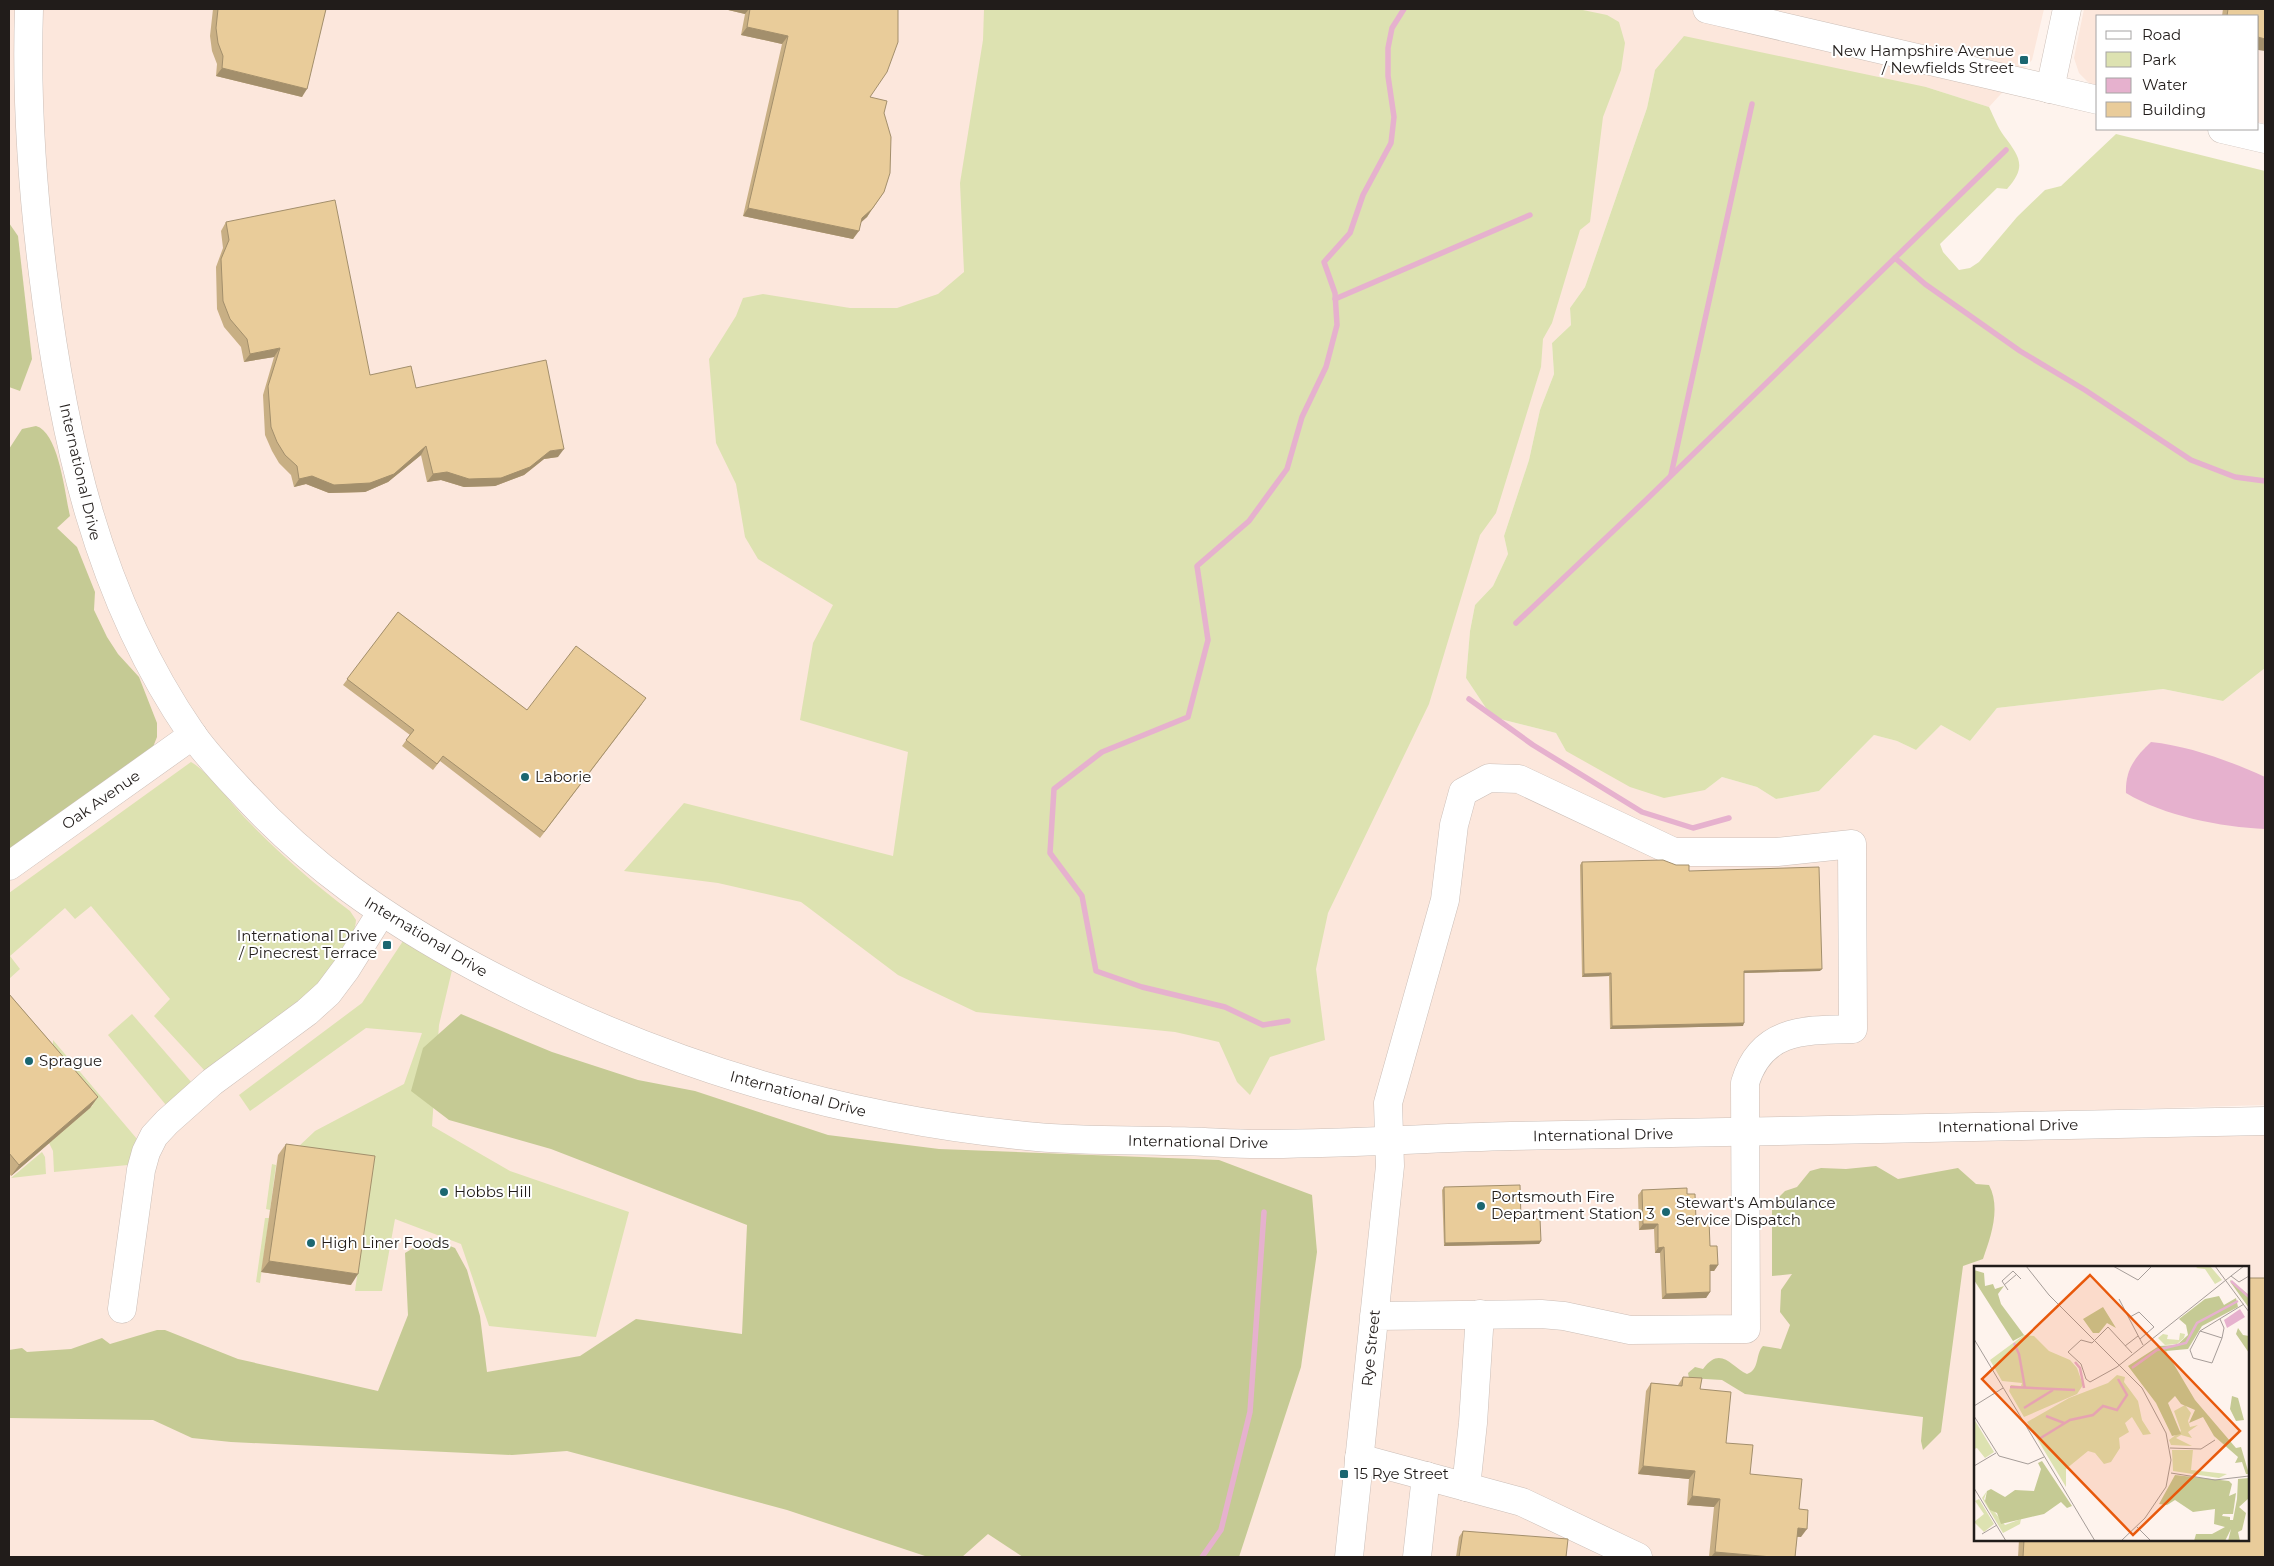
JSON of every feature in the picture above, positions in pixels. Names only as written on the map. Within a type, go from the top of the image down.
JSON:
[{"type":"street","name":"International Drive","points":[[29,9],[19,90],[49,328],[80,484],[99,549],[118,600],[154,673],[193,735],[233,783],[280,832],[313,862],[381,913],[522,993],[611,1033],[730,1076],[860,1111],[949,1127],[1084,1140],[1256,1144],[1389,1139],[2265,1121]]},
{"type":"street","points":[[1707,9],[2096,100]]},
{"type":"street","points":[[2050,89],[2066,9]]},
{"type":"street","points":[[2226,130],[2265,139]]},
{"type":"street","name":"Oak Avenue","points":[[9,866],[193,735]]},
{"type":"street","name":"Rye Street","points":[[1349,1557],[1390,1166],[1388,1103],[1445,900],[1454,826],[1463,792],[1489,778],[1519,780],[1674,852],[1777,852],[1852,844],[1853,1029],[1808,1030],[1780,1038],[1767,1046],[1748,1070],[1745,1083],[1745,1133]]},
{"type":"street","points":[[122,1309],[140,1170],[154,1136],[205,1088],[307,1012],[328,993],[346,969],[381,913]]},
{"type":"street","points":[[1374,1316],[1541,1314],[1564,1316],[1630,1330],[1746,1329],[1745,1133]]},
{"type":"street","points":[[1466,1487],[1473,1423],[1480,1314]]},
{"type":"street","points":[[1359,1458],[1522,1502],[1622,1554]]},
{"type":"street","points":[[1417,1557],[1426,1476]]},
{"type":"shaded area","points":[[9,9],[2044,9],[2032,60],[1989,107],[1926,87],[1655,70],[1647,108],[1585,287],[1570,308],[1571,325],[1552,343],[1554,374],[1540,410],[1529,460],[1504,536],[1508,554],[1493,586],[1475,605],[1470,631],[1466,678],[1492,717],[1556,733],[1566,751],[1705,790],[1722,777],[1757,787],[1776,799],[1819,791],[1874,735],[1897,741],[1916,750],[1941,725],[1970,741],[1997,708],[2163,689],[2223,701],[2265,668],[2265,1105],[1997,1113],[2265,1132],[2265,1557],[9,1557]]},
{"type":"shaded area","points":[[2084,9],[2265,9],[2265,124],[2259,122],[2259,15],[2096,15],[2096,85],[2090,84],[2079,73],[2074,58]]},
{"type":"green space","points":[[984,9],[1578,9],[1607,15],[1619,22],[1625,43],[1621,70],[1603,117],[1590,222],[1580,230],[1552,323],[1543,339],[1541,367],[1496,513],[1480,535],[1429,704],[1328,913],[1316,969],[1325,1040],[1270,1057],[1250,1095],[1237,1082],[1219,1042],[1175,1032],[976,1012],[898,975],[801,902],[718,883],[624,871],[684,803],[893,856],[908,752],[800,720],[813,643],[833,605],[758,559],[745,537],[736,484],[716,443],[709,359],[736,316],[743,298],[763,294],[850,308],[897,308],[938,294],[964,272],[960,183],[983,40]]},
{"type":"green space","points":[[1684,36],[1926,87],[1989,107],[2000,130],[2017,156],[2019,168],[2007,189],[1997,188],[1940,244],[1943,252],[1959,270],[1970,268],[1979,262],[2017,217],[2045,190],[2061,186],[2116,134],[2265,171],[2265,668],[2223,701],[2163,689],[1997,708],[1970,741],[1941,725],[1916,750],[1897,741],[1874,735],[1819,791],[1776,799],[1757,787],[1722,777],[1705,790],[1664,798],[1630,787],[1566,751],[1556,733],[1492,717],[1466,678],[1470,631],[1475,605],[1493,586],[1508,554],[1504,536],[1529,460],[1540,410],[1554,374],[1552,343],[1571,325],[1570,308],[1585,287],[1647,108],[1655,70]]},
{"type":"green space","points":[[9,223],[18,236],[32,359],[20,391],[9,387]]},
{"type":"green space","points":[[36,426],[44,431],[50,440],[60,465],[70,516],[57,528],[77,547],[95,592],[94,610],[107,637],[118,654],[139,677],[157,723],[157,737],[151,752],[9,860],[9,449],[22,429]]},
{"type":"green space","points":[[191,762],[205,773],[241,814],[271,844],[350,911],[356,920],[355,928],[346,947],[313,990],[205,1071],[154,1016],[170,999],[91,906],[75,919],[65,908],[10,956],[20,969],[9,979],[9,893]]},
{"type":"green space","points":[[403,941],[453,966],[439,1025],[432,1126],[510,1171],[629,1212],[596,1337],[489,1326],[461,1244],[395,1219],[382,1291],[355,1291],[373,1161],[296,1149],[315,1131],[404,1084],[422,1033],[366,1028],[250,1111],[239,1095],[362,1003]]},
{"type":"green space","points":[[132,1014],[192,1083],[166,1105],[108,1035]]},
{"type":"green space","points":[[461,1014],[552,1052],[638,1080],[695,1091],[828,1135],[939,1149],[1219,1160],[1312,1195],[1317,1252],[1301,1367],[1239,1557],[1023,1557],[988,1534],[962,1557],[928,1557],[787,1510],[567,1451],[512,1455],[231,1442],[192,1438],[153,1420],[9,1418],[9,1350],[22,1348],[27,1352],[71,1349],[102,1338],[110,1344],[157,1330],[165,1330],[238,1359],[378,1391],[408,1315],[405,1253],[430,1238],[455,1248],[467,1270],[480,1316],[487,1372],[580,1356],[636,1319],[742,1334],[747,1225],[551,1149],[449,1120],[411,1091],[423,1048]]},
{"type":"green space","points":[[53,1040],[137,1139],[128,1165],[54,1172],[53,1151],[49,1143],[93,1105],[53,1058]]},
{"type":"green space","points":[[42,1152],[45,1157],[46,1174],[11,1178]]},
{"type":"green space","points":[[272,1164],[276,1165],[270,1210],[266,1209]]},
{"type":"green space","points":[[1876,1166],[1898,1179],[1958,1168],[1976,1184],[1989,1185],[1993,1194],[1994,1222],[1983,1259],[1963,1266],[1941,1432],[1923,1450],[1921,1441],[1923,1417],[1745,1394],[1722,1380],[1689,1378],[1688,1373],[1695,1367],[1703,1369],[1709,1362],[1721,1358],[1747,1374],[1754,1369],[1763,1346],[1781,1349],[1790,1325],[1780,1312],[1781,1290],[1792,1274],[1772,1276],[1772,1209],[1777,1199],[1785,1191],[1797,1187],[1810,1171],[1821,1168],[1846,1169]]},
{"type":"green space","points":[[265,1218],[269,1218],[260,1283],[256,1282]]},
{"type":"water","points":[[2151,742],[2209,755],[2265,777],[2265,829],[2230,826],[2193,819],[2158,808],[2126,793],[2129,771],[2140,753]]},
{"type":"building","points":[[218,9],[326,9],[307,89],[222,68],[223,56],[218,43],[216,28]]},
{"type":"building","points":[[750,9],[898,9],[898,42],[887,72],[870,97],[887,101],[884,113],[891,137],[890,173],[884,192],[872,209],[862,218],[859,231],[748,208],[788,36],[747,27]]},
{"type":"building","points":[[2228,9],[2265,9],[2265,39],[2259,37],[2259,15],[2227,15]]},
{"type":"building","points":[[335,200],[370,375],[411,366],[416,388],[546,360],[564,449],[550,451],[530,467],[501,478],[469,479],[447,472],[433,474],[426,446],[394,474],[370,483],[334,485],[312,476],[299,479],[297,466],[285,455],[271,427],[268,386],[280,348],[250,354],[247,339],[230,319],[223,301],[221,259],[229,240],[226,222]]},
{"type":"building","points":[[398,612],[527,710],[576,646],[646,698],[544,832],[443,756],[437,764],[406,740],[414,730],[347,679]]},
{"type":"building","points":[[1663,860],[1676,865],[1689,865],[1689,871],[1819,867],[1822,969],[1744,971],[1744,1023],[1612,1026],[1611,973],[1584,974],[1582,862]]},
{"type":"building","name":"Sprague","points":[[9,994],[98,1097],[19,1165],[9,1153]]},
{"type":"building","name":"High Liner Foods","points":[[286,1144],[375,1156],[358,1274],[269,1261]]},
{"type":"building","name":"Portsmouth Fire Department Station 3","points":[[1520,1185],[1521,1219],[1540,1219],[1541,1241],[1445,1243],[1444,1187]]},
{"type":"building","points":[[1687,1188],[1687,1194],[1695,1194],[1696,1220],[1709,1220],[1710,1246],[1717,1246],[1718,1265],[1710,1265],[1710,1292],[1666,1294],[1664,1247],[1658,1248],[1658,1224],[1643,1224],[1642,1190]]},
{"type":"building","points":[[2249,1278],[2265,1278],[2265,1557],[2023,1557],[2024,1541],[2249,1541]]},
{"type":"building","points":[[1683,1377],[1702,1378],[1700,1389],[1731,1392],[1726,1443],[1753,1445],[1750,1474],[1802,1479],[1799,1509],[1808,1510],[1807,1529],[1798,1528],[1795,1557],[1715,1552],[1720,1499],[1692,1496],[1695,1471],[1643,1466],[1651,1383],[1682,1386]]},
{"type":"building","points":[[1463,1531],[1568,1539],[1566,1557],[1459,1557]]},
{"type":"waterway","points":[[1288,1021],[1263,1025],[1225,1007],[1142,987],[1096,971],[1082,896],[1050,853],[1054,789],[1102,752],[1188,717],[1208,640],[1197,566],[1249,521],[1287,469],[1302,417],[1326,367],[1337,325],[1335,293],[1324,262],[1350,233],[1363,195],[1391,143],[1394,117],[1388,76],[1388,48],[1392,28],[1404,9]]},
{"type":"waterway","points":[[1671,475],[1752,104]]},
{"type":"waterway","points":[[1516,623],[1646,500],[2006,150]]},
{"type":"waterway","points":[[1335,299],[1530,215]]},
{"type":"waterway","points":[[1895,258],[1925,284],[2020,351],[2085,390],[2191,460],[2235,477],[2265,481]]},
{"type":"waterway","points":[[1469,699],[1533,745],[1642,812],[1693,828],[1729,818]]},
{"type":"waterway","points":[[1202,1557],[1221,1530],[1250,1412],[1264,1212]]},
{"type":"place","name":"New Hampshire Avenue / Newfields Street","points":[[2024,60]]},
{"type":"place","name":"Laborie","points":[[525,777]]},
{"type":"place","name":"International Drive / Pinecrest Terrace","points":[[387,945]]},
{"type":"place","name":"Sprague","points":[[29,1061]]},
{"type":"place","name":"Hobbs Hill","points":[[444,1192]]},
{"type":"place","name":"Portsmouth Fire Department Station 3","points":[[1481,1206]]},
{"type":"place","name":"Stewart's Ambulance Service Dispatch","points":[[1666,1212]]},
{"type":"place","name":"High Liner Foods","points":[[311,1243]]},
{"type":"place","name":"15 Rye Street","points":[[1344,1474]]}]
